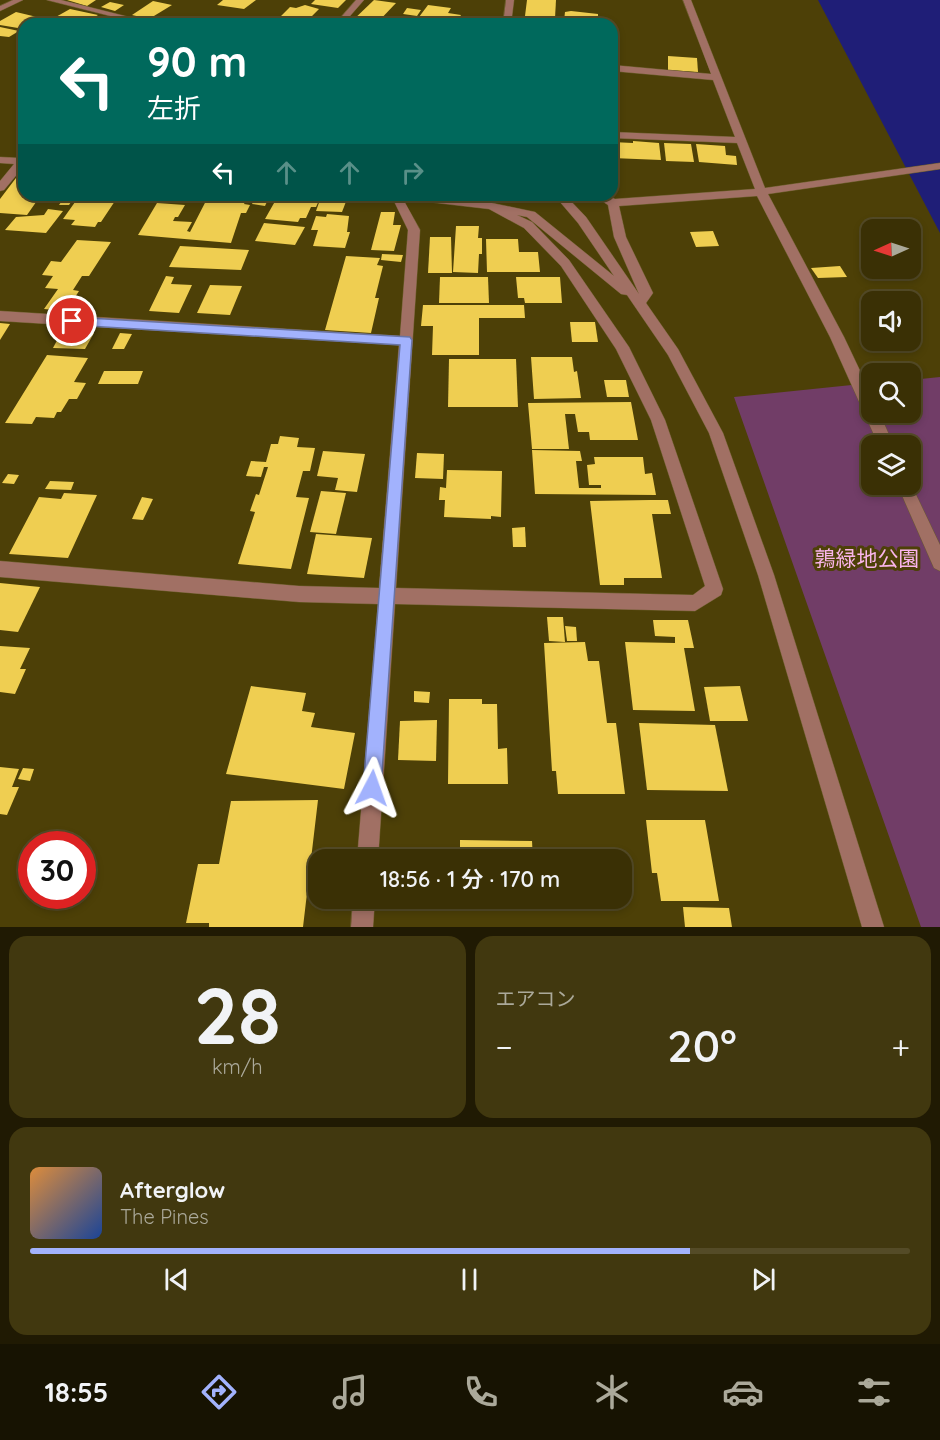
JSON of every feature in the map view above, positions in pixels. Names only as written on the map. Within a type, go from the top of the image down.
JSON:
[{"type":"street","points":[[0,9],[19,0]]},
{"type":"street","points":[[51,0],[128,18]]},
{"type":"street","points":[[344,18],[360,0]]},
{"type":"street","points":[[508,18],[510,0]]},
{"type":"street","points":[[687,0],[761,192],[837,337],[861,388]]},
{"type":"street","points":[[618,69],[715,77]]},
{"type":"street","points":[[618,135],[740,140]]},
{"type":"street","points":[[0,160],[18,161]]},
{"type":"street","points":[[609,201],[613,203],[761,192],[940,166]]},
{"type":"street","points":[[0,188],[18,167]]},
{"type":"street","points":[[368,849],[414,230],[400,201]]},
{"type":"street","points":[[449,201],[492,206],[531,214],[639,303]]},
{"type":"street","points":[[565,201],[582,220],[673,352],[716,433],[766,575],[873,927]]},
{"type":"street","points":[[613,203],[620,237],[647,293],[639,303]]},
{"type":"street","points":[[0,569],[299,594],[387,597],[695,603],[715,589],[658,420],[622,347],[565,263],[528,225],[492,206]]},
{"type":"street","points":[[0,316],[406,340]]},
{"type":"street","points":[[909,495],[940,563]]},
{"type":"street","points":[[362,927],[363,909]]},
{"type":"green space","name":"鶉緑地公園","points":[[940,377],[940,927],[921,927],[734,397],[861,384],[861,423],[921,423],[921,379]]},
{"type":"shaded area","points":[[818,0],[940,0],[940,233]]},
{"type":"building","points":[[67,0],[96,0],[87,6]]},
{"type":"building","points":[[223,0],[256,0],[244,9],[217,5]]},
{"type":"building","points":[[315,0],[346,0],[338,8],[311,4]]},
{"type":"building","points":[[374,0],[396,3],[382,18],[355,18]]},
{"type":"building","points":[[527,0],[556,0],[555,18],[525,16]]},
{"type":"building","points":[[153,1],[172,5],[151,18],[132,15]]},
{"type":"building","points":[[110,2],[124,5],[115,11],[101,7]]},
{"type":"building","points":[[305,5],[319,9],[310,18],[280,17],[290,7]]},
{"type":"building","points":[[428,5],[451,8],[448,13],[461,15],[459,18],[418,18]]},
{"type":"building","points":[[407,8],[421,10],[417,16],[403,14]]},
{"type":"building","points":[[70,9],[98,15],[93,18],[54,18]]},
{"type":"building","points":[[16,12],[40,18],[18,18],[18,28],[0,25],[0,21]]},
{"type":"building","points":[[565,12],[598,14],[598,18],[564,18]]},
{"type":"building","points":[[0,27],[18,31],[9,37],[0,36]]},
{"type":"building","points":[[668,56],[697,58],[698,72],[668,70]]},
{"type":"building","points":[[633,141],[659,143],[661,160],[618,158],[618,142],[633,143]]},
{"type":"building","points":[[664,143],[691,144],[694,162],[666,161]]},
{"type":"building","points":[[696,144],[725,146],[726,155],[736,156],[737,165],[699,162]]},
{"type":"building","points":[[18,175],[18,201],[37,201],[27,215],[0,213],[0,199]]},
{"type":"building","points":[[62,201],[72,201],[69,205],[59,205]]},
{"type":"building","points":[[76,201],[115,201],[95,227],[71,225],[75,220],[63,219]]},
{"type":"building","points":[[206,201],[246,201],[244,204],[250,205],[246,213],[241,213],[231,243],[138,235],[157,203],[185,205],[173,221],[192,222],[187,231],[190,232]]},
{"type":"building","points":[[254,201],[267,201],[265,206],[252,204]]},
{"type":"building","points":[[275,201],[319,201],[316,207],[311,207],[306,218],[300,218],[298,222],[265,219]]},
{"type":"building","points":[[320,201],[346,201],[342,212],[316,211]]},
{"type":"building","points":[[48,209],[63,211],[46,233],[5,230],[16,217],[44,215]]},
{"type":"building","points":[[381,212],[395,212],[393,225],[401,225],[394,251],[371,250]]},
{"type":"building","points":[[327,214],[349,216],[347,232],[350,232],[345,248],[313,246],[318,230],[311,230],[316,216],[326,217]]},
{"type":"building","points":[[264,223],[305,227],[295,245],[255,241]]},
{"type":"building","points":[[456,226],[479,226],[478,238],[482,238],[482,254],[479,254],[478,273],[453,272]]},
{"type":"building","points":[[713,231],[719,246],[696,247],[690,232]]},
{"type":"building","points":[[430,237],[451,237],[452,273],[428,273]]},
{"type":"building","points":[[486,239],[518,239],[519,252],[538,252],[540,272],[487,272]]},
{"type":"building","points":[[77,240],[111,242],[89,276],[82,276],[73,290],[79,291],[66,311],[44,309],[58,289],[45,288],[53,276],[42,275],[51,261],[61,262]]},
{"type":"building","points":[[180,246],[249,250],[241,270],[169,267]]},
{"type":"building","points":[[382,254],[403,255],[401,262],[381,260]]},
{"type":"building","points":[[346,256],[380,258],[377,265],[383,266],[375,298],[379,298],[371,333],[325,330]]},
{"type":"building","points":[[840,266],[847,277],[818,278],[811,268]]},
{"type":"building","points":[[166,276],[174,277],[171,284],[192,285],[179,313],[149,311]]},
{"type":"building","points":[[440,277],[488,277],[489,303],[439,303]]},
{"type":"building","points":[[516,277],[560,277],[562,303],[525,303],[524,298],[518,298]]},
{"type":"building","points":[[210,285],[242,286],[230,315],[197,313]]},
{"type":"building","points":[[423,305],[524,305],[525,318],[479,318],[479,355],[432,355],[433,326],[421,326]]},
{"type":"building","points":[[570,322],[595,322],[598,342],[572,342]]},
{"type":"building","points":[[0,323],[10,324],[0,340]]},
{"type":"building","points":[[62,331],[94,333],[85,349],[53,348]]},
{"type":"building","points":[[120,333],[132,334],[124,349],[112,349]]},
{"type":"building","points":[[47,355],[88,358],[74,382],[86,383],[77,399],[69,399],[54,418],[36,417],[32,424],[5,423]]},
{"type":"building","points":[[531,357],[572,357],[574,372],[577,371],[581,398],[534,399]]},
{"type":"building","points":[[449,359],[516,359],[518,407],[448,407]]},
{"type":"building","points":[[104,371],[143,371],[138,384],[98,384]]},
{"type":"building","points":[[604,380],[626,380],[629,397],[607,397]]},
{"type":"building","points":[[631,402],[638,440],[590,440],[589,432],[578,432],[575,414],[565,414],[569,449],[532,449],[528,403]]},
{"type":"building","points":[[280,436],[299,438],[297,447],[315,448],[310,471],[303,471],[296,497],[309,498],[291,569],[238,564],[255,512],[250,511],[256,494],[259,495],[268,467],[264,467],[261,477],[246,476],[251,461],[266,462],[271,444],[278,444]]},
{"type":"building","points":[[532,450],[580,451],[582,461],[576,461],[579,488],[601,488],[601,485],[589,485],[587,465],[595,464],[594,457],[643,457],[645,474],[652,473],[656,495],[535,494]]},
{"type":"building","points":[[323,451],[365,454],[357,492],[335,490],[338,478],[317,476]]},
{"type":"building","points":[[417,453],[444,454],[443,479],[415,478]]},
{"type":"building","points":[[447,470],[502,471],[501,517],[491,516],[491,519],[444,517],[445,500],[439,500],[440,487],[446,488]]},
{"type":"building","points":[[8,474],[19,475],[14,484],[2,483]]},
{"type":"building","points":[[50,481],[74,482],[71,490],[45,489]]},
{"type":"building","points":[[321,491],[346,493],[336,534],[310,532]]},
{"type":"building","points":[[64,493],[97,495],[68,558],[9,554],[39,497],[61,499]]},
{"type":"building","points":[[142,497],[153,499],[143,520],[132,519]]},
{"type":"building","points":[[668,500],[671,514],[652,514],[662,578],[624,578],[624,585],[600,585],[590,501]]},
{"type":"building","points":[[525,527],[526,547],[513,547],[512,528]]},
{"type":"building","points":[[316,534],[372,538],[364,578],[307,574]]},
{"type":"building","points":[[0,583],[40,587],[18,632],[0,630]]},
{"type":"building","points":[[547,617],[563,617],[565,642],[549,641]]},
{"type":"building","points":[[653,620],[688,620],[694,648],[684,648],[695,711],[633,710],[625,642],[675,643],[675,637],[655,636]]},
{"type":"building","points":[[565,626],[576,627],[577,641],[567,641]]},
{"type":"building","points":[[585,642],[588,661],[599,661],[607,723],[616,723],[625,794],[558,794],[556,771],[552,771],[544,643]]},
{"type":"building","points":[[0,646],[30,648],[20,669],[26,669],[15,694],[0,692]]},
{"type":"building","points":[[251,686],[306,693],[302,711],[315,713],[311,727],[355,733],[344,789],[226,774]]},
{"type":"building","points":[[740,686],[748,721],[710,721],[704,687]]},
{"type":"building","points":[[414,691],[430,692],[429,703],[414,702]]},
{"type":"building","points":[[449,699],[482,699],[482,704],[497,704],[498,749],[507,748],[508,784],[448,784]]},
{"type":"building","points":[[437,720],[436,761],[398,760],[400,721]]},
{"type":"building","points":[[639,723],[715,725],[728,791],[647,790]]},
{"type":"building","points":[[0,767],[19,769],[12,787],[19,787],[7,815],[0,814]]},
{"type":"building","points":[[23,768],[34,769],[30,781],[18,779]]},
{"type":"building","points":[[318,800],[312,849],[308,849],[308,885],[303,927],[209,927],[209,923],[186,923],[198,864],[219,864],[231,801]]},
{"type":"building","points":[[646,820],[705,820],[719,901],[661,901],[657,873],[652,873]]},
{"type":"building","points":[[460,840],[532,841],[532,849],[460,849]]},
{"type":"building","points":[[683,907],[729,908],[732,927],[685,927]]},
{"type":"route","points":[[72,321],[406,340],[372,788]]}]
